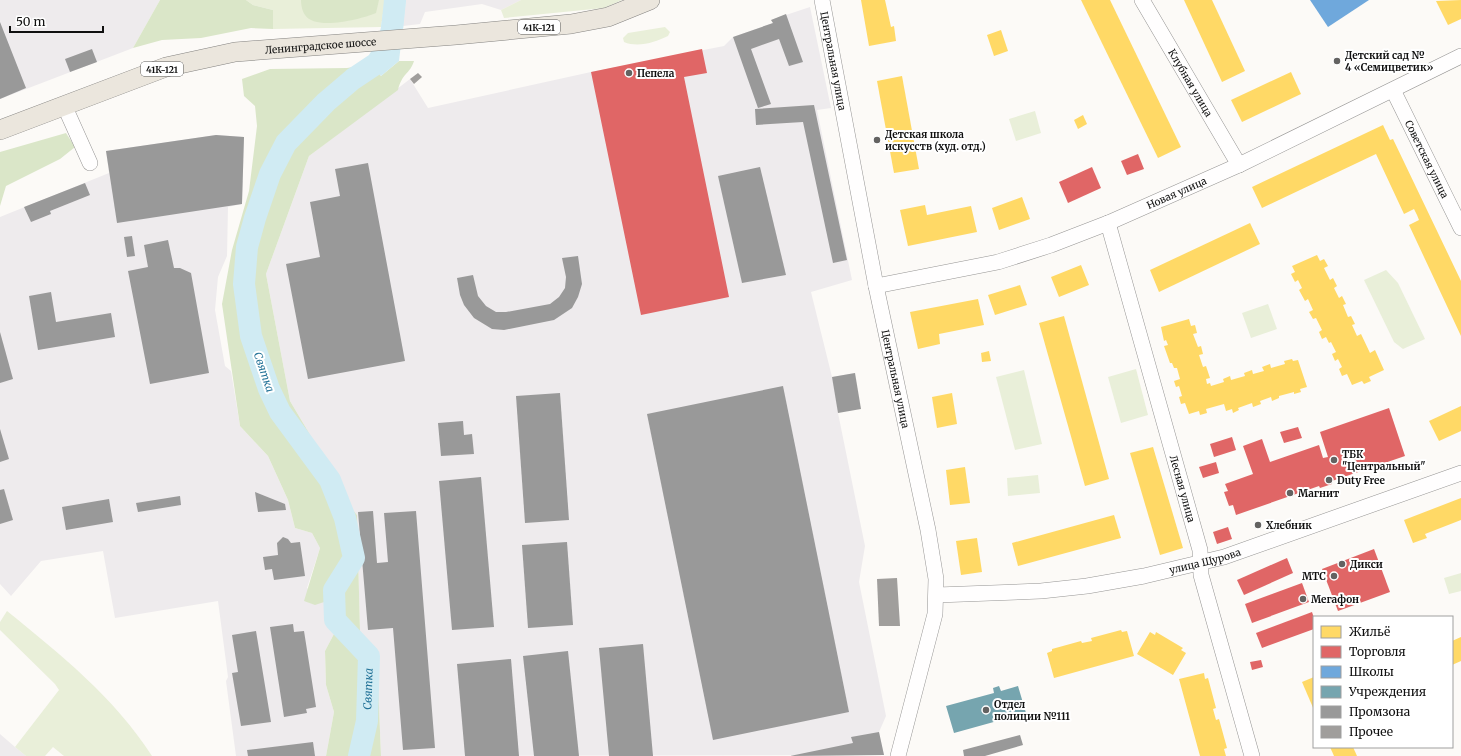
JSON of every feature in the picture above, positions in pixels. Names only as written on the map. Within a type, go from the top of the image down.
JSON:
[{"type":"main road","name":"Ленинградское шоссе","points":[[0,130],[166,67],[235,52],[425,38],[571,24],[608,17],[650,0]]},
{"type":"street","name":"Центральная улица","points":[[822,0],[876,286],[936,573],[937,595],[935,614],[898,756]]},
{"type":"street","name":"Клубная улица","points":[[1142,0],[1239,165]]},
{"type":"street","name":"Новая улица","points":[[876,286],[998,262],[1051,245],[1108,223],[1239,165],[1461,56]]},
{"type":"street","name":"Советская улица","points":[[1393,90],[1461,228]]},
{"type":"street","points":[[64,105],[90,163]]},
{"type":"street","name":"Лесная улица","points":[[1108,223],[1198,543],[1201,562],[1201,575],[1252,756]]},
{"type":"street","name":"улица Щурова","points":[[937,595],[1041,591],[1087,586],[1144,576],[1231,554],[1461,474]]},
{"type":"shaded area","points":[[0,0],[160,0],[133,48],[0,99]]},
{"type":"shaded area","points":[[406,0],[521,0],[501,10],[482,4],[425,12],[420,24],[403,26]]},
{"type":"shaded area","points":[[810,7],[831,108],[817,110],[852,280],[811,292],[832,377],[855,373],[838,413],[865,546],[859,582],[886,716],[879,732],[884,755],[381,756],[377,657],[360,632],[357,515],[352,509],[350,502],[290,401],[266,274],[309,156],[410,79],[428,108],[591,72],[724,46],[733,37],[773,23],[771,20]]},
{"type":"shaded area","points":[[216,135],[244,137],[242,204],[228,207],[227,256],[218,277],[215,310],[225,366],[231,371],[240,426],[268,456],[288,500],[295,528],[312,533],[320,548],[307,588],[324,602],[335,632],[325,651],[326,685],[334,712],[326,756],[236,756],[226,681],[228,677],[218,601],[115,618],[103,551],[41,561],[11,596],[0,584],[0,217],[109,173],[106,151]]},
{"type":"shaded area","points":[[0,734],[15,747],[26,756],[0,756]]},
{"type":"green space","points":[[160,0],[246,0],[253,5],[273,10],[273,29],[251,28],[201,38],[162,40],[133,48]]},
{"type":"green space","points":[[246,0],[385,0],[381,27],[273,29],[273,10],[253,5]]},
{"type":"green space","points":[[301,0],[379,0],[376,13],[360,18],[328,23],[310,20],[304,13]]},
{"type":"green space","points":[[521,0],[622,0],[604,8],[504,18],[501,10]]},
{"type":"green space","points":[[665,27],[670,32],[668,36],[658,40],[647,44],[629,44],[624,42],[623,38],[628,33]]},
{"type":"green space","points":[[399,61],[414,61],[402,80],[398,90],[309,156],[266,274],[290,401],[350,502],[352,509],[357,515],[360,631],[377,657],[381,756],[326,756],[334,712],[326,685],[325,651],[335,632],[324,602],[315,605],[304,601],[320,548],[312,533],[295,528],[288,500],[268,456],[240,426],[222,304],[232,250],[249,191],[257,126],[255,106],[244,96],[242,79],[270,69],[347,68],[372,64],[381,76]]},
{"type":"green space","points":[[1035,111],[1041,133],[1016,141],[1009,119]]},
{"type":"green space","points":[[66,133],[75,147],[60,159],[6,186],[0,206],[0,152]]},
{"type":"green space","points":[[1386,270],[1398,283],[1425,339],[1403,349],[1394,342],[1364,280]]},
{"type":"green space","points":[[1268,304],[1277,329],[1251,338],[1242,313]]},
{"type":"green space","points":[[1136,369],[1148,415],[1121,423],[1108,377]]},
{"type":"green space","points":[[1024,370],[1042,444],[1015,450],[996,377]]},
{"type":"green space","points":[[1038,475],[1040,493],[1008,496],[1007,478]]},
{"type":"green space","points":[[1461,573],[1461,591],[1449,594],[1444,578]]},
{"type":"green space","points":[[7,611],[66,660],[104,696],[137,735],[152,756],[64,756],[53,747],[45,756],[26,756],[15,747],[59,690],[55,684],[0,630],[0,622]]},
{"type":"water","points":[[385,0],[406,0],[399,61],[381,76],[372,64],[381,27]]},
{"type":"building: Жильё","points":[[861,0],[885,0],[891,27],[894,26],[896,41],[869,46]]},
{"type":"building: Жильё","points":[[1081,0],[1110,0],[1181,147],[1158,158]]},
{"type":"building: Жильё","points":[[1184,0],[1212,0],[1245,71],[1222,82]]},
{"type":"building: Жильё","points":[[1461,0],[1461,19],[1448,25],[1436,1]]},
{"type":"building: Жильё","points":[[1001,30],[1008,51],[994,56],[987,35]]},
{"type":"building: Жильё","points":[[1291,72],[1301,94],[1242,122],[1231,100]]},
{"type":"building: Жильё","points":[[902,76],[919,169],[894,173],[877,81]]},
{"type":"building: Жильё","points":[[1083,115],[1087,124],[1078,129],[1074,120]]},
{"type":"building: Жильё","points":[[1383,125],[1390,140],[1393,139],[1461,281],[1461,336],[1409,225],[1419,220],[1417,215],[1414,209],[1404,214],[1376,154],[1262,208],[1252,187]]},
{"type":"building: Жильё","points":[[1022,197],[1030,219],[999,230],[992,208]]},
{"type":"building: Жильё","points":[[925,205],[927,215],[971,206],[977,232],[908,246],[900,210]]},
{"type":"building: Жильё","points":[[1250,223],[1260,244],[1159,292],[1150,270]]},
{"type":"building: Жильё","points":[[1317,255],[1320,261],[1324,259],[1328,266],[1324,268],[1330,280],[1333,278],[1337,286],[1334,288],[1339,298],[1342,296],[1346,304],[1343,305],[1348,317],[1351,316],[1355,324],[1352,325],[1357,336],[1361,334],[1370,353],[1375,350],[1384,370],[1369,377],[1371,381],[1364,384],[1362,381],[1352,385],[1347,374],[1342,376],[1339,369],[1342,367],[1338,359],[1335,361],[1332,354],[1336,352],[1331,342],[1329,343],[1326,337],[1322,339],[1319,332],[1322,330],[1316,318],[1313,319],[1309,312],[1313,310],[1308,299],[1305,301],[1299,290],[1302,288],[1298,280],[1295,282],[1291,274],[1295,272],[1292,266]]},
{"type":"building: Жильё","points":[[1081,265],[1089,285],[1059,297],[1051,277]]},
{"type":"building: Жильё","points":[[1020,285],[1027,305],[995,315],[988,295]]},
{"type":"building: Жильё","points":[[978,299],[984,325],[939,334],[940,344],[918,349],[910,312]]},
{"type":"building: Жильё","points":[[1064,316],[1109,479],[1085,486],[1039,323]]},
{"type":"building: Жильё","points":[[1189,319],[1191,326],[1195,325],[1197,333],[1193,334],[1198,347],[1201,346],[1203,354],[1199,355],[1203,367],[1206,366],[1210,378],[1206,379],[1207,384],[1210,383],[1211,386],[1224,382],[1223,379],[1230,376],[1231,380],[1245,376],[1244,373],[1252,370],[1253,374],[1264,371],[1262,367],[1270,364],[1271,368],[1285,364],[1284,361],[1292,359],[1293,361],[1298,360],[1307,387],[1300,389],[1301,392],[1294,394],[1294,392],[1279,396],[1279,398],[1272,401],[1271,397],[1260,401],[1261,404],[1253,407],[1252,403],[1238,408],[1239,410],[1233,413],[1232,409],[1226,411],[1224,404],[1206,409],[1207,413],[1200,415],[1199,411],[1189,414],[1185,403],[1181,404],[1179,397],[1182,396],[1179,386],[1176,387],[1174,381],[1180,379],[1177,368],[1174,368],[1172,363],[1170,363],[1164,346],[1168,345],[1166,340],[1164,341],[1161,327]]},
{"type":"building: Жильё","points":[[989,351],[991,361],[982,362],[981,353]]},
{"type":"building: Жильё","points":[[952,393],[957,424],[937,428],[932,397]]},
{"type":"building: Жильё","points":[[1461,406],[1461,431],[1439,441],[1429,421]]},
{"type":"building: Жильё","points":[[1153,447],[1183,548],[1160,555],[1130,453]]},
{"type":"building: Жильё","points":[[965,467],[970,503],[950,505],[946,470]]},
{"type":"building: Жильё","points":[[1461,498],[1461,520],[1425,534],[1427,538],[1413,543],[1404,520]]},
{"type":"building: Жильё","points":[[1114,515],[1121,538],[1018,566],[1012,543]]},
{"type":"building: Жильё","points":[[977,538],[982,572],[961,575],[956,541]]},
{"type":"building: Жильё","points":[[1121,630],[1122,632],[1127,631],[1134,656],[1054,678],[1047,653],[1052,651],[1052,649],[1081,641],[1082,643],[1092,641],[1091,638]]},
{"type":"building: Жильё","points":[[1150,632],[1155,635],[1156,632],[1183,648],[1181,650],[1186,653],[1173,675],[1137,654]]},
{"type":"building: Жильё","points":[[1461,637],[1461,661],[1453,665],[1453,641]]},
{"type":"building: Жильё","points":[[1204,673],[1205,679],[1208,678],[1216,708],[1213,709],[1216,720],[1219,719],[1227,748],[1224,749],[1226,756],[1200,756],[1179,679]]},
{"type":"building: Жильё","points":[[1313,677],[1313,708],[1302,682]]},
{"type":"building: Жильё","points":[[1330,748],[1353,748],[1357,756],[1334,756]]},
{"type":"building: Торговля","points":[[702,49],[707,73],[684,77],[729,297],[641,315],[591,72]]},
{"type":"building: Торговля","points":[[1138,154],[1144,169],[1127,175],[1121,161]]},
{"type":"building: Торговля","points":[[1092,167],[1101,188],[1068,203],[1059,182]]},
{"type":"building: Торговля","name":"ТБК \"Центральный\"","points":[[1389,408],[1405,456],[1332,481],[1332,484],[1320,488],[1319,486],[1236,515],[1233,505],[1229,506],[1224,492],[1228,491],[1225,484],[1253,474],[1243,446],[1262,439],[1270,462],[1319,445],[1323,458],[1328,457],[1320,432]]},
{"type":"building: Торговля","points":[[1298,427],[1302,438],[1284,443],[1280,432]]},
{"type":"building: Торговля","points":[[1232,437],[1236,450],[1214,457],[1210,444]]},
{"type":"building: Торговля","points":[[1216,462],[1219,473],[1203,478],[1199,467]]},
{"type":"building: Торговля","points":[[1228,527],[1232,539],[1217,544],[1213,532]]},
{"type":"building: Торговля","points":[[1374,549],[1390,592],[1338,611],[1322,569]]},
{"type":"building: Торговля","points":[[1287,558],[1293,573],[1244,595],[1237,580]]},
{"type":"building: Торговля","points":[[1302,583],[1309,602],[1252,623],[1245,604]]},
{"type":"building: Торговля","points":[[1312,612],[1313,629],[1262,648],[1256,633]]},
{"type":"building: Торговля","points":[[1261,660],[1263,667],[1252,670],[1250,662]]},
{"type":"building: Школы","points":[[1310,0],[1369,0],[1328,27]]},
{"type":"building: Учреждения","name":"Отдел полиции №111","points":[[999,686],[1001,691],[1018,686],[1026,713],[954,733],[946,706],[994,693],[993,688]]},
{"type":"building: Промзона","points":[[786,14],[803,62],[789,66],[779,39],[751,49],[771,104],[758,108],[733,37],[773,23],[771,20]]},
{"type":"building: Промзона","points":[[0,22],[26,88],[0,99]]},
{"type":"building: Промзона","points":[[92,49],[97,62],[70,72],[65,59]]},
{"type":"building: Промзона","points":[[814,105],[847,260],[833,263],[803,122],[756,125],[755,109]]},
{"type":"building: Промзона","points":[[216,135],[244,137],[242,204],[117,223],[106,151]]},
{"type":"building: Промзона","points":[[368,163],[405,361],[308,379],[286,264],[320,257],[310,202],[340,196],[335,169]]},
{"type":"building: Промзона","points":[[760,167],[786,275],[742,283],[718,176]]},
{"type":"building: Промзона","points":[[85,183],[90,195],[50,211],[51,214],[31,222],[24,207]]},
{"type":"building: Промзона","points":[[132,236],[135,256],[127,257],[124,237]]},
{"type":"building: Промзона","points":[[168,240],[174,268],[180,268],[191,273],[209,373],[150,384],[128,271],[148,267],[144,245]]},
{"type":"building: Промзона","points":[[578,256],[582,284],[578,297],[572,308],[554,320],[504,330],[492,329],[474,318],[464,305],[460,295],[457,278],[473,275],[478,296],[486,306],[496,312],[506,312],[550,304],[559,297],[565,288],[566,277],[562,258]]},
{"type":"building: Промзона","points":[[51,292],[56,322],[111,313],[115,337],[38,350],[29,296]]},
{"type":"building: Промзона","points":[[0,332],[13,379],[0,383]]},
{"type":"building: Промзона","points":[[855,373],[861,409],[838,413],[832,377]]},
{"type":"building: Промзона","points":[[783,386],[849,712],[713,740],[647,414]]},
{"type":"building: Промзона","points":[[560,393],[569,520],[525,523],[516,396]]},
{"type":"building: Промзона","points":[[463,421],[464,435],[472,434],[474,454],[441,456],[438,423]]},
{"type":"building: Промзона","points":[[0,429],[9,459],[0,462]]},
{"type":"building: Промзона","points":[[481,477],[494,627],[452,630],[439,481]]},
{"type":"building: Промзона","points":[[4,489],[13,520],[0,524],[0,490]]},
{"type":"building: Промзона","points":[[255,492],[285,504],[286,510],[258,512]]},
{"type":"building: Промзона","points":[[180,496],[181,505],[138,512],[136,503]]},
{"type":"building: Промзона","points":[[109,499],[113,522],[66,530],[62,507]]},
{"type":"building: Промзона","points":[[373,511],[377,563],[388,562],[384,513],[416,511],[435,748],[403,750],[393,628],[368,630],[358,512]]},
{"type":"building: Промзона","points":[[283,537],[288,539],[291,543],[300,542],[305,576],[274,580],[272,569],[265,570],[263,557],[278,555],[277,543]]},
{"type":"building: Промзона","points":[[567,542],[573,625],[528,628],[522,545]]},
{"type":"building: Промзона","points":[[293,624],[294,632],[304,631],[316,707],[306,709],[307,713],[284,717],[270,627]]},
{"type":"building: Промзона","points":[[256,631],[271,722],[241,726],[232,673],[238,672],[232,635]]},
{"type":"building: Промзона","points":[[643,644],[653,756],[609,756],[599,648]]},
{"type":"building: Промзона","points":[[568,651],[579,756],[534,756],[523,656]]},
{"type":"building: Промзона","points":[[511,659],[519,756],[465,756],[457,664]]},
{"type":"building: Промзона","points":[[879,732],[884,755],[790,756],[853,743],[851,737]]},
{"type":"building: Промзона","points":[[1020,735],[1023,745],[985,756],[964,756],[963,750]]},
{"type":"building: Промзона","points":[[313,742],[315,756],[248,756],[247,750]]},
{"type":"building: Прочее","points":[[418,73],[422,77],[414,84],[410,79]]},
{"type":"building: Прочее","points":[[897,578],[900,626],[879,626],[877,579]]},
{"type":"waterway","name":"Святка","points":[[359,756],[367,721],[369,656],[335,620],[334,590],[354,558],[345,518],[330,480],[280,412],[269,389],[251,336],[244,284],[247,247],[255,218],[270,174],[286,143],[326,102],[353,79],[377,63],[391,40],[395,0]]},
{"type":"place","name":"Детский сад № 4 «Семицветик»","points":[[1337,61]]},
{"type":"place","name":"Пепела","points":[[629,73]]},
{"type":"place","name":"Детская школа искусств (худ. отд.)","points":[[877,140]]},
{"type":"place","name":"ТБК \"Центральный\"","points":[[1334,460]]},
{"type":"place","name":"Duty Free","points":[[1329,480]]},
{"type":"place","name":"Магнит","points":[[1290,493]]},
{"type":"place","name":"Хлебник","points":[[1258,525]]},
{"type":"place","name":"Дикси","points":[[1342,564]]},
{"type":"place","name":"МТС","points":[[1334,576]]},
{"type":"place","name":"Мегафон","points":[[1303,599]]},
{"type":"place","name":"Отдел полиции №111","points":[[986,710]]}]
